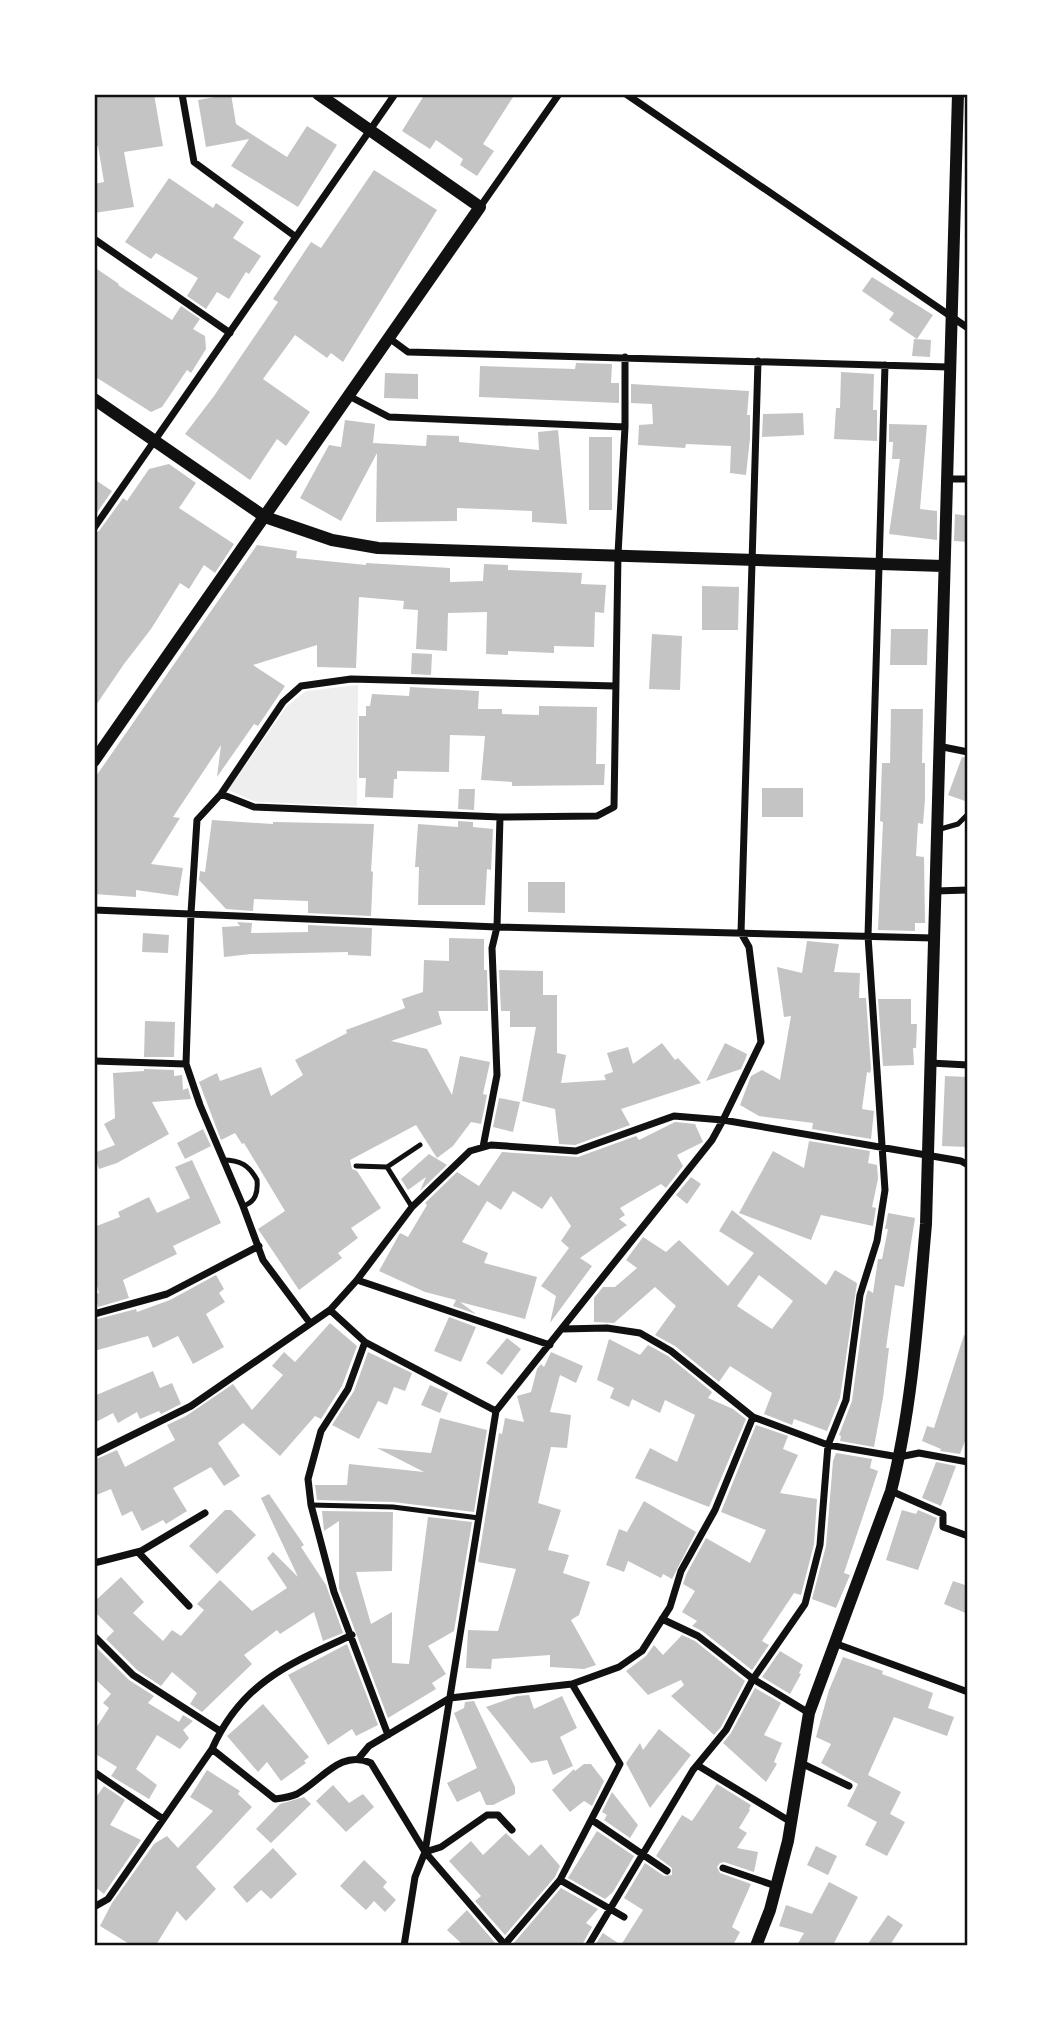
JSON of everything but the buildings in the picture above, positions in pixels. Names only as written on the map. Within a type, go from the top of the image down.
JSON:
[{"type":"street","points":[[182,94],[194,162],[296,237]]},
{"type":"street","points":[[318,94],[480,207]]},
{"type":"street","points":[[94,528],[395,94]]},
{"type":"street","points":[[94,761],[559,94]]},
{"type":"street","points":[[626,94],[968,328]]},
{"type":"street","points":[[756,1945],[770,1910],[791,1822],[809,1713],[891,1490],[913,1368],[926,1224],[948,368],[958,94]]},
{"type":"street","points":[[94,239],[230,333]]},
{"type":"street","points":[[389,338],[408,352],[758,360],[948,368]]},
{"type":"street","points":[[221,794],[254,807],[500,817],[597,816],[614,807],[618,554],[625,427],[625,357]]},
{"type":"street","points":[[404,1945],[415,1877],[425,1852],[496,1411],[712,1140],[761,1042],[749,947],[741,933],[758,360]]},
{"type":"street","points":[[588,1945],[697,1765],[726,1730],[753,1679],[805,1604],[820,1545],[828,1445],[846,1400],[860,1295],[877,1241],[885,1190],[868,936],[886,365]]},
{"type":"street","points":[[349,396],[389,418],[625,427]]},
{"type":"street","points":[[94,399],[265,516],[332,540],[378,548],[943,566]]},
{"type":"street","points":[[945,479],[968,479]]},
{"type":"street","points":[[310,1323],[263,1260],[186,1064],[197,820],[221,794],[284,702],[301,686],[351,679],[615,687]]},
{"type":"street","points":[[938,746],[968,752]]},
{"type":"street","points":[[483,1147],[497,1075],[492,948],[497,928],[500,817]]},
{"type":"street","points":[[934,891],[968,890]]},
{"type":"street","points":[[94,910],[497,928],[933,938]]},
{"type":"street","points":[[94,1061],[186,1064]]},
{"type":"street","points":[[930,1063],[968,1065]]},
{"type":"street","points":[[94,1454],[191,1406],[330,1310],[357,1280],[412,1208],[470,1151],[491,1145],[576,1151],[674,1116],[723,1120],[961,1161],[968,1165]]},
{"type":"street","points":[[94,1314],[167,1294],[259,1246]]},
{"type":"street","points":[[357,1280],[550,1345]]},
{"type":"street","points":[[330,1310],[365,1342],[496,1411]]},
{"type":"street","points":[[562,1329],[607,1328],[640,1333],[671,1351],[753,1417],[828,1445],[899,1457],[919,1453],[968,1462]]},
{"type":"street","points":[[365,1342],[348,1389],[321,1431],[308,1479],[311,1505],[334,1592],[388,1735]]},
{"type":"street","points":[[359,1758],[369,1745],[450,1698],[572,1684],[619,1667],[642,1651],[670,1607],[681,1571],[715,1510],[753,1417]]},
{"type":"street","points":[[891,1490],[943,1514],[943,1527],[968,1536]]},
{"type":"street","points":[[94,1563],[138,1552],[205,1513]]},
{"type":"street","points":[[138,1552],[189,1606]]},
{"type":"street","points":[[662,1619],[698,1636],[753,1679],[809,1713]]},
{"type":"street","points":[[94,1907],[108,1899],[212,1749],[220,1731],[250,1691],[295,1661],[352,1635]]},
{"type":"street","points":[[94,1636],[133,1675],[220,1731]]},
{"type":"street","points":[[834,1643],[968,1692]]},
{"type":"street","points":[[212,1749],[275,1799],[295,1795],[342,1762],[359,1758],[371,1763],[425,1852],[506,1945],[559,1880],[620,1764],[572,1684]]},
{"type":"street","points":[[801,1763],[849,1786]]},
{"type":"street","points":[[697,1765],[791,1822]]},
{"type":"street","points":[[94,1772],[163,1819]]},
{"type":"street","points":[[425,1852],[442,1847],[487,1815],[498,1815],[512,1830]]},
{"type":"street","points":[[592,1820],[667,1871]]},
{"type":"street","points":[[723,1868],[776,1886]]},
{"type":"street","points":[[559,1880],[624,1917]]},
{"type":"lane","points":[[936,830],[958,824],[968,814]]},
{"type":"lane","points":[[356,1166],[387,1167],[420,1145]]},
{"type":"lane","points":[[223,1160],[243,1163],[257,1180],[256,1197],[250,1204],[243,1206]]},
{"type":"lane","points":[[387,1167],[412,1208]]},
{"type":"lane","points":[[311,1505],[393,1507],[479,1518]]},
{"type":"shaded area","points":[[358,685],[357,806],[256,802],[228,790],[287,706],[306,691]]}]
